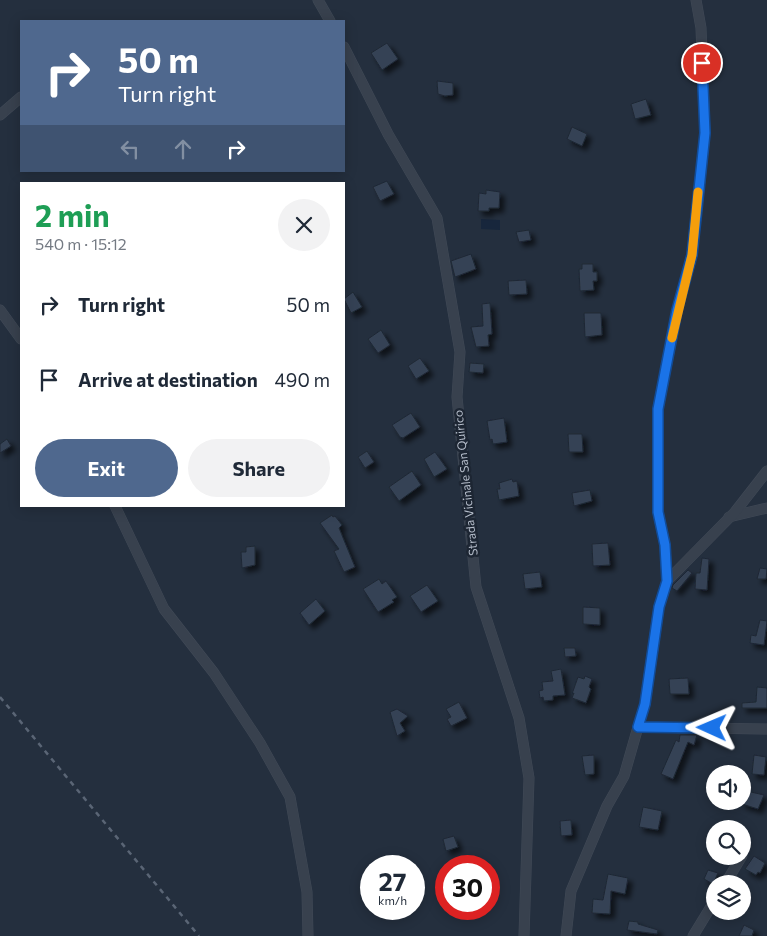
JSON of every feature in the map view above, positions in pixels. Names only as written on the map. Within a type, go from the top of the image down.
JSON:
[{"type":"street","points":[[318,0],[329,20]]},
{"type":"street","points":[[566,936],[571,891],[607,806],[624,776],[645,704],[659,607],[667,581],[665,545],[658,512],[658,409],[677,310],[692,255],[705,133],[701,28],[696,0]]},
{"type":"street","name":"Strada Vicinale San Quirico","points":[[345,50],[388,134],[437,218],[460,352],[457,397],[476,587],[519,718],[529,778],[524,936]]},
{"type":"street","points":[[0,115],[20,99]]},
{"type":"street","points":[[0,310],[20,338]]},
{"type":"street","points":[[667,581],[729,517],[767,471]]},
{"type":"street","points":[[115,507],[164,609],[214,673],[260,743],[290,797],[307,892],[308,936]]},
{"type":"street","points":[[729,517],[767,508]]},
{"type":"street","points":[[638,727],[767,729]]},
{"type":"street","points":[[693,936],[706,915]]},
{"type":"water","points":[[481,219],[500,220],[500,230],[481,229]]},
{"type":"building","points":[[387,43],[398,59],[382,70],[371,53]]},
{"type":"building","points":[[437,81],[453,83],[453,95],[445,96],[438,94]]},
{"type":"building","points":[[646,99],[651,115],[635,119],[631,104]]},
{"type":"building","points":[[572,127],[587,134],[582,146],[567,139]]},
{"type":"building","points":[[387,181],[394,194],[380,201],[373,187]]},
{"type":"building","points":[[486,190],[500,192],[499,208],[489,208],[489,211],[478,211],[479,193],[486,194]]},
{"type":"building","points":[[529,230],[531,240],[519,242],[516,232]]},
{"type":"building","points":[[471,254],[476,269],[455,277],[451,261]]},
{"type":"building","points":[[582,264],[593,264],[593,272],[597,272],[597,281],[593,281],[594,290],[580,291],[579,269],[582,269]]},
{"type":"building","points":[[526,280],[527,294],[509,295],[508,281]]},
{"type":"building","points":[[353,292],[362,307],[351,313],[345,298]]},
{"type":"building","points":[[490,303],[492,334],[488,335],[489,346],[476,347],[471,327],[483,326],[482,304]]},
{"type":"building","points":[[584,313],[601,313],[602,335],[585,337]]},
{"type":"building","points":[[381,330],[390,345],[378,353],[368,339]]},
{"type":"building","points":[[420,358],[429,371],[416,379],[408,366]]},
{"type":"building","points":[[470,363],[484,364],[483,373],[469,372]]},
{"type":"building","points":[[411,413],[420,427],[403,438],[400,437],[392,425]]},
{"type":"building","points":[[504,418],[507,442],[493,444],[492,439],[490,440],[487,421]]},
{"type":"building","points":[[568,434],[582,434],[583,452],[569,452]]},
{"type":"building","points":[[7,439],[11,446],[0,453],[0,444]]},
{"type":"building","points":[[367,451],[374,462],[365,468],[358,457]]},
{"type":"building","points":[[435,452],[447,469],[434,477],[424,459]]},
{"type":"building","points":[[412,471],[421,485],[399,501],[389,487]]},
{"type":"building","points":[[512,479],[513,482],[517,481],[519,496],[499,500],[497,489],[500,489],[499,483]]},
{"type":"building","points":[[590,490],[592,501],[574,506],[572,493]]},
{"type":"building","points":[[332,515],[342,525],[339,528],[355,567],[344,572],[334,551],[339,549],[320,523]]},
{"type":"building","points":[[608,543],[610,565],[593,566],[592,544]]},
{"type":"building","points":[[255,546],[255,565],[242,568],[241,552],[246,552],[246,547]]},
{"type":"building","points":[[702,558],[709,559],[707,590],[695,589],[696,573],[700,573]]},
{"type":"building","points":[[760,568],[767,569],[766,579],[757,579]]},
{"type":"building","points":[[688,570],[692,573],[677,591],[672,588],[673,585]]},
{"type":"building","points":[[540,572],[542,587],[525,589],[523,574]]},
{"type":"building","points":[[379,579],[382,584],[386,581],[397,597],[392,600],[394,602],[378,612],[363,589]]},
{"type":"building","points":[[427,585],[438,601],[421,612],[410,596]]},
{"type":"building","points":[[316,599],[325,611],[309,625],[300,613]]},
{"type":"building","points":[[583,607],[600,608],[600,625],[583,624]]},
{"type":"building","points":[[760,620],[767,621],[764,645],[750,643],[751,635],[756,636]]},
{"type":"building","points":[[564,648],[575,648],[576,656],[565,657]]},
{"type":"building","points":[[561,669],[565,695],[553,696],[553,700],[544,701],[543,697],[540,698],[539,691],[543,690],[542,682],[553,681],[551,671]]},
{"type":"building","points":[[585,676],[592,679],[586,703],[572,698],[578,677],[584,679]]},
{"type":"building","points":[[688,678],[689,694],[670,694],[669,679]]},
{"type":"building","points":[[757,687],[767,688],[767,708],[742,708],[742,703],[756,702]]},
{"type":"building","points":[[459,702],[467,718],[451,726],[447,719],[451,717],[446,709]]},
{"type":"building","points":[[397,709],[408,716],[400,723],[405,731],[397,736],[390,712]]},
{"type":"building","points":[[680,735],[697,735],[694,745],[688,742],[673,779],[661,774],[676,740],[679,742]]},
{"type":"building","points":[[594,755],[594,774],[585,775],[582,756]]},
{"type":"building","points":[[754,755],[766,757],[764,775],[752,774]]},
{"type":"building","points":[[751,792],[764,795],[758,809],[751,807]]},
{"type":"building","points":[[643,807],[662,811],[658,830],[639,827]]},
{"type":"building","points":[[571,820],[572,835],[561,836],[560,821]]},
{"type":"building","points":[[454,836],[458,847],[446,851],[443,839]]},
{"type":"building","points":[[754,856],[765,863],[760,873],[758,872],[756,875],[745,869],[748,865],[751,865]]},
{"type":"building","points":[[708,870],[718,873],[717,875],[706,875],[706,880],[704,879]]},
{"type":"building","points":[[608,874],[628,878],[625,894],[611,891],[610,914],[592,913],[593,899],[603,900]]},
{"type":"building","points":[[629,921],[638,922],[638,924],[658,930],[657,934],[627,930]]},
{"type":"building","points":[[744,925],[754,930],[752,936],[739,936]]},
{"type":"railway","points":[[0,697],[199,936]]},
{"type":"slow traffic","points":[[672,338],[677,310],[692,255],[698,192]]},
{"type":"route","points":[[702,63],[705,133],[692,255],[677,310],[658,409],[658,512],[665,545],[667,581],[659,607],[645,704],[638,727],[712,728]]}]
